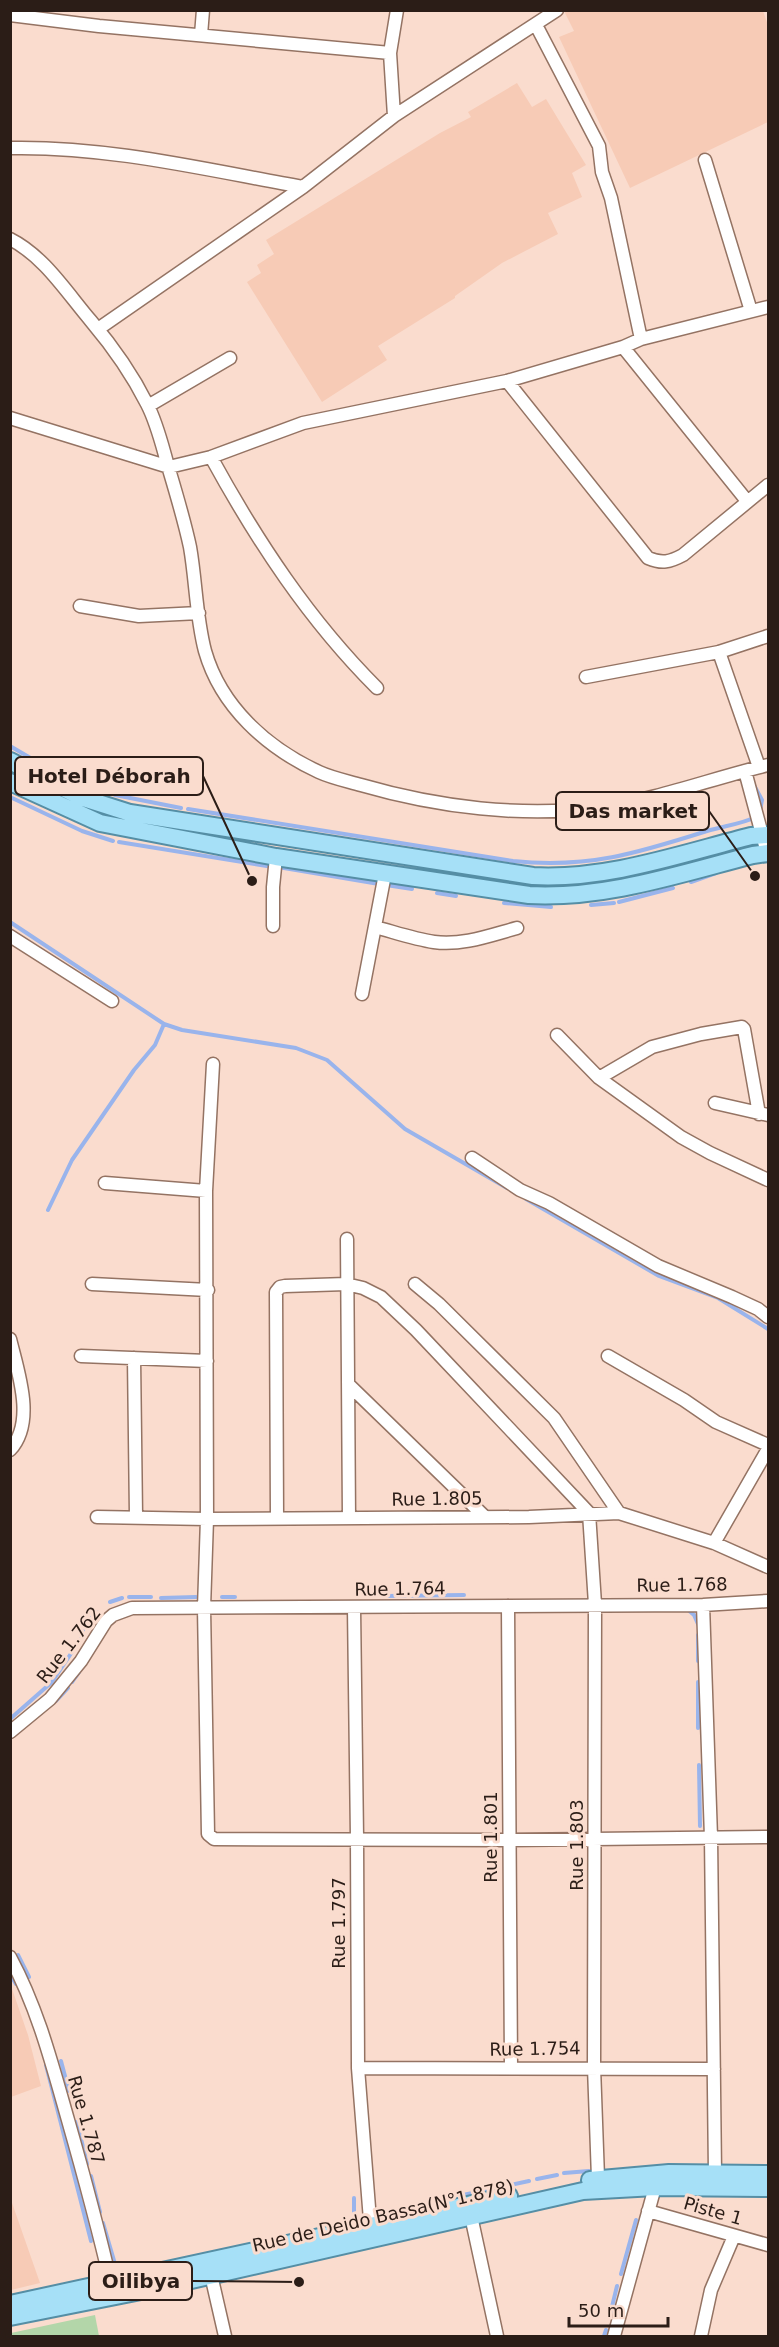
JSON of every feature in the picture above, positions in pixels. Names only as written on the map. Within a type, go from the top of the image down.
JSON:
[{"type":"main road","points":[[10,761],[83,798],[130,813],[533,876],[561,877],[591,874],[766,834]]},
{"type":"main road","points":[[10,782],[100,823],[276,857],[529,895],[591,894],[768,853]]},
{"type":"main road","name":"Rue de Deido Bassa(N°1.878)","points":[[10,2317],[112,2290],[598,2178],[669,2173],[768,2174]]},
{"type":"main road","name":"Rue de Deido Bassa(N°1.878)","points":[[10,2304],[211,2275],[371,2231],[471,2216],[583,2191],[655,2187],[768,2188]]},
{"type":"street","points":[[201,35],[203,10]]},
{"type":"street","points":[[394,116],[390,53],[397,10]]},
{"type":"street","points":[[98,329],[303,187],[394,116],[557,10]]},
{"type":"street","points":[[10,15],[99,26],[390,53]]},
{"type":"street","points":[[536,25],[599,146],[602,172],[610,198],[640,339]]},
{"type":"street","points":[[10,148],[50,147],[100,151],[303,187]]},
{"type":"street","points":[[705,160],[751,311]]},
{"type":"street","points":[[10,239],[24,246],[38,259],[98,329],[124,363],[148,406],[159,432],[190,548],[205,651],[220,688],[256,732],[295,759],[321,773],[385,792],[524,812],[602,807],[660,794],[764,766],[719,652]]},
{"type":"street","points":[[10,418],[169,467],[211,457],[303,423],[507,381],[623,347],[640,339],[768,307]]},
{"type":"street","points":[[623,347],[747,501]]},
{"type":"street","points":[[148,406],[230,358]]},
{"type":"street","points":[[507,381],[648,558],[658,562],[669,562],[683,555],[768,485]]},
{"type":"street","points":[[211,457],[256,536],[305,608],[349,660],[377,688]]},
{"type":"street","points":[[80,606],[139,616],[199,613]]},
{"type":"street","points":[[586,677],[719,652],[768,636]]},
{"type":"street","points":[[745,771],[766,834],[768,853]]},
{"type":"street","points":[[273,926],[276,857]]},
{"type":"street","points":[[362,994],[385,873]]},
{"type":"street","points":[[375,927],[436,943],[477,939],[517,928]]},
{"type":"street","points":[[10,936],[112,1000]]},
{"type":"street","points":[[599,1078],[652,1047],[701,1034],[742,1027],[764,1115],[715,1103]]},
{"type":"street","points":[[556,1035],[599,1078],[681,1137],[710,1153],[768,1179]]},
{"type":"street","points":[[213,1064],[206,1191],[207,1519],[204,1608],[207,1834],[214,1839],[508,1840],[768,1837]]},
{"type":"street","points":[[472,1158],[520,1190],[549,1203],[658,1266],[741,1301],[768,1317]]},
{"type":"street","points":[[105,1183],[206,1191]]},
{"type":"street","points":[[347,1239],[349,1518]]},
{"type":"street","points":[[93,1284],[208,1290]]},
{"type":"street","points":[[278,1518],[276,1292],[280,1287],[285,1286],[346,1284],[363,1288],[381,1297],[416,1330],[589,1513]]},
{"type":"street","points":[[415,1284],[439,1304],[554,1418],[619,1513]]},
{"type":"street","points":[[10,1339],[20,1381],[23,1412],[23,1427],[18,1440],[10,1450]]},
{"type":"street","points":[[81,1356],[207,1361]]},
{"type":"street","points":[[608,1356],[684,1400],[716,1422],[768,1447],[714,1544]]},
{"type":"street","points":[[134,1358],[136,1516]]},
{"type":"street","points":[[348,1384],[484,1516]]},
{"type":"street","name":"Rue 1.803","points":[[589,1513],[595,1604],[594,2067],[598,2178]]},
{"type":"street","name":"Rue 1.805","points":[[97,1517],[207,1519],[529,1517],[619,1513],[714,1544],[768,1567]]},
{"type":"street","name":"Rue 1.768","points":[[595,1604],[703,1605],[768,1600]]},
{"type":"street","name":"Rue 1.764","points":[[204,1608],[595,1604]]},
{"type":"street","points":[[703,1605],[711,1837],[715,2173]]},
{"type":"street","name":"Rue 1.801","points":[[508,1606],[511,2068]]},
{"type":"street","name":"Rue 1.762","points":[[10,1732],[50,1699],[81,1661],[106,1621],[113,1615],[132,1608],[204,1608]]},
{"type":"street","name":"Rue 1.797","points":[[354,1608],[358,2068],[371,2231]]},
{"type":"street","name":"Rue 1.787","points":[[10,1957],[27,1989],[48,2050],[112,2290]]},
{"type":"street","name":"Rue 1.754","points":[[358,2068],[714,2069]]},
{"type":"street","points":[[614,2337],[655,2187]]},
{"type":"street","name":"Piste 1","points":[[648,2211],[768,2245]]},
{"type":"street","points":[[471,2216],[497,2337]]},
{"type":"street","points":[[701,2337],[711,2290],[734,2236]]},
{"type":"street","points":[[211,2275],[225,2337]]},
{"type":"shaded area","points":[[564,11],[763,11],[768,25],[768,122],[630,188],[559,37],[574,31]]},
{"type":"shaded area","points":[[517,83],[532,107],[546,99],[586,165],[572,173],[582,197],[548,213],[558,234],[502,263],[455,298],[378,346],[387,360],[322,402],[247,282],[261,273],[257,265],[274,254],[266,240],[440,133],[471,117],[468,112]]},
{"type":"shaded area","points":[[11,1986],[28,2035],[41,2086],[11,2097]]},
{"type":"shaded area","points":[[11,2200],[40,2283],[10,2290]]},
{"type":"green space","points":[[95,2315],[99,2336],[11,2336],[11,2333]]},
{"type":"waterway","points":[[10,746],[39,763]]},
{"type":"waterway","points":[[68,777],[115,795],[181,808]]},
{"type":"waterway","points":[[755,787],[762,800],[760,811]]},
{"type":"waterway","points":[[10,797],[82,831],[113,841]]},
{"type":"waterway","points":[[188,809],[513,861],[540,863],[565,863],[612,857],[756,817]]},
{"type":"waterway","points":[[119,842],[273,867]]},
{"type":"waterway","points":[[278,867],[379,884]]},
{"type":"waterway","points":[[691,882],[716,873]]},
{"type":"waterway","points":[[386,885],[412,889]]},
{"type":"waterway","points":[[619,902],[673,888]]},
{"type":"waterway","points":[[437,893],[456,896]]},
{"type":"waterway","points":[[504,903],[551,907]]},
{"type":"waterway","points":[[591,905],[614,903]]},
{"type":"waterway","points":[[10,922],[164,1024],[182,1030],[296,1048],[327,1060],[405,1129],[507,1188]]},
{"type":"waterway","points":[[48,1210],[72,1160],[134,1070],[155,1045],[164,1024]]},
{"type":"waterway","points":[[526,1199],[659,1276],[718,1298],[768,1329]]},
{"type":"waterway","points":[[385,1596],[464,1595]]},
{"type":"waterway","points":[[129,1597],[151,1597]]},
{"type":"waterway","points":[[161,1598],[196,1597]]},
{"type":"waterway","points":[[222,1597],[235,1597]]},
{"type":"waterway","points":[[110,1602],[122,1598]]},
{"type":"waterway","points":[[687,1609],[694,1615],[698,1624]]},
{"type":"waterway","points":[[78,1642],[83,1635],[83,1627],[97,1612]]},
{"type":"waterway","points":[[698,1635],[698,1661]]},
{"type":"waterway","points":[[10,1719],[52,1682],[76,1646]]},
{"type":"waterway","points":[[72,1682],[79,1672]]},
{"type":"waterway","points":[[698,1682],[698,1728]]},
{"type":"waterway","points":[[56,1701],[68,1688]]},
{"type":"waterway","points":[[699,1765],[700,1826]]},
{"type":"waterway","points":[[18,1955],[29,1977]]},
{"type":"waterway","points":[[10,1974],[16,1984]]},
{"type":"waterway","points":[[61,2061],[69,2091]]},
{"type":"waterway","points":[[46,2065],[91,2241]]},
{"type":"waterway","points":[[77,2122],[87,2164]]},
{"type":"waterway","points":[[564,2173],[589,2171]]},
{"type":"waterway","points":[[537,2179],[557,2175]]},
{"type":"waterway","points":[[91,2176],[100,2212]]},
{"type":"waterway","points":[[463,2195],[529,2181]]},
{"type":"waterway","points":[[351,2223],[354,2219],[354,2198]]},
{"type":"waterway","points":[[384,2211],[385,2214],[453,2198]]},
{"type":"waterway","points":[[621,2274],[636,2220]]},
{"type":"waterway","points":[[103,2223],[115,2264]]},
{"type":"waterway","points":[[610,2315],[617,2286]]},
{"type":"waterway","points":[[604,2336],[606,2330]]},
{"type":"place","name":"Das market","points":[[755,876]]},
{"type":"place","name":"Hotel Déborah","points":[[252,881]]},
{"type":"place","name":"Oilibya","points":[[299,2282]]}]
